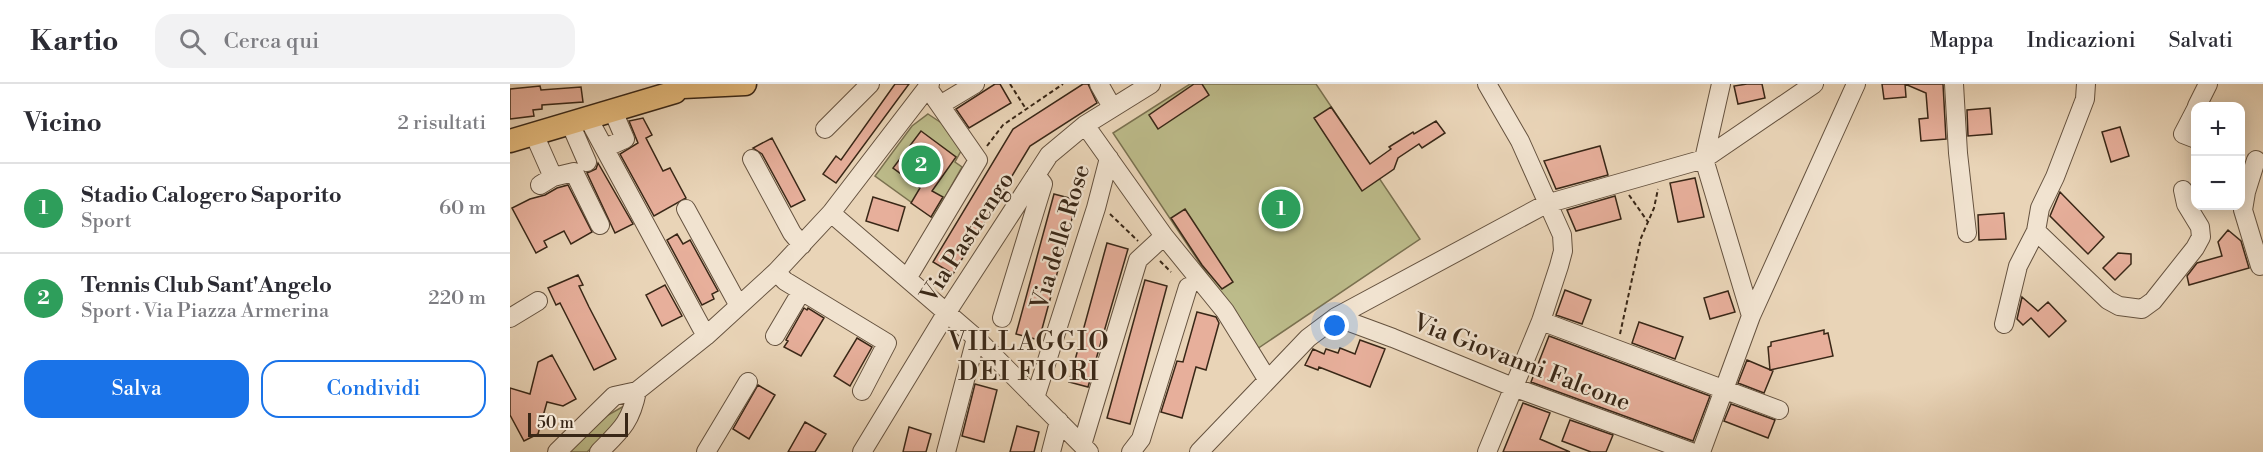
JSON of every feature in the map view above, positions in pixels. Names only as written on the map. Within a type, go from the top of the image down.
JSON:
[{"type":"main road","points":[[510,141],[613,111],[676,86],[745,84]]},
{"type":"street","points":[[825,129],[870,84]]},
{"type":"street","points":[[940,105],[975,84]]},
{"type":"street","points":[[1099,84],[1112,107]]},
{"type":"street","name":"Via Pastrengo","points":[[862,452],[947,312],[1048,155],[1085,125],[1151,84]]},
{"type":"street","points":[[1487,84],[1520,141],[1546,204],[1562,235],[1563,251],[1541,321],[1487,452]]},
{"type":"street","points":[[1721,84],[1704,159],[1751,316]]},
{"type":"street","points":[[1199,452],[1308,338],[1336,317],[1546,204],[1704,159],[1814,84]]},
{"type":"street","points":[[1701,452],[1751,316],[1856,84]]},
{"type":"street","points":[[1954,84],[1958,153],[1967,233]]},
{"type":"street","points":[[2004,324],[2018,266],[2036,231],[2040,208],[2055,177],[2085,99],[2086,84]]},
{"type":"street","points":[[2199,102],[2208,84]]},
{"type":"street","points":[[557,452],[614,396],[637,391],[706,336],[776,272],[831,213],[929,86],[978,160],[908,277]]},
{"type":"street","points":[[605,148],[625,139],[613,111]]},
{"type":"street","points":[[579,121],[605,148],[706,336]]},
{"type":"street","points":[[579,121],[587,162]]},
{"type":"street","points":[[1085,125],[1164,236],[1225,311],[1267,379]]},
{"type":"street","points":[[534,134],[546,181],[574,172],[600,225]]},
{"type":"street","name":"Via delle Rose","points":[[1035,398],[1096,208],[1109,158]]},
{"type":"street","points":[[752,159],[792,233],[802,245]]},
{"type":"street","points":[[2253,159],[2243,210],[2260,266]]},
{"type":"street","points":[[1002,318],[1043,184],[1036,176]]},
{"type":"street","points":[[2036,231],[2108,300],[2119,306],[2142,309],[2153,301],[2201,237],[2200,227],[2186,204],[2183,190]]},
{"type":"street","points":[[686,209],[739,306]]},
{"type":"street","points":[[831,213],[908,277],[976,338],[1085,449]]},
{"type":"street","points":[[1085,449],[1138,260],[1164,236]]},
{"type":"street","points":[[776,272],[801,292],[887,343],[862,390]]},
{"type":"street","points":[[1131,452],[1141,439],[1188,287]]},
{"type":"street","points":[[775,336],[801,292]]},
{"type":"street","points":[[510,318],[538,301]]},
{"type":"street","name":"Via Giovanni Falcone","points":[[1336,317],[1665,448],[1691,452]]},
{"type":"street","points":[[1541,321],[1779,410]]},
{"type":"street","points":[[946,452],[976,338]]},
{"type":"street","points":[[706,452],[748,382]]},
{"type":"street","points":[[599,452],[619,432],[633,412],[637,391]]},
{"type":"street","points":[[1051,452],[1059,421]]},
{"type":"path","points":[[1010,84],[1026,109]]},
{"type":"path","points":[[978,160],[1003,125],[1063,84]]},
{"type":"path","points":[[1617,348],[1641,238],[1654,208],[1658,172]]},
{"type":"path","points":[[1624,183],[1629,195],[1648,222]]},
{"type":"shaded area","points":[[1190,84],[1316,84],[1420,239],[1257,349],[1113,133]]},
{"type":"shaded area","points":[[928,114],[946,126],[961,151],[955,162],[962,167],[933,218],[875,176],[912,126]]},
{"type":"shaded area","points":[[624,406],[623,418],[587,452],[567,452],[608,415]]},
{"type":"building","points":[[895,84],[909,84],[836,183],[823,174],[836,156],[841,160]]},
{"type":"building","points":[[995,84],[1000,84],[1011,103],[969,128],[956,109]]},
{"type":"building","points":[[1083,84],[1088,84],[1097,103],[1030,146],[953,274],[933,262],[1013,129]]},
{"type":"building","points":[[1194,84],[1202,84],[1209,95],[1158,129],[1149,115]]},
{"type":"building","points":[[1762,84],[1765,98],[1738,104],[1734,86]]},
{"type":"building","points":[[1882,84],[1905,84],[1906,97],[1884,99]]},
{"type":"building","points":[[1905,84],[1943,84],[1946,139],[1921,141],[1919,119],[1928,118],[1926,93]]},
{"type":"building","points":[[540,86],[541,90],[581,87],[583,102],[542,105],[542,109],[533,110],[534,116],[510,119],[510,89]]},
{"type":"building","points":[[1331,107],[1370,164],[1391,149],[1389,147],[1436,121],[1445,133],[1422,148],[1419,144],[1398,158],[1394,169],[1362,191],[1314,118]]},
{"type":"building","points":[[1990,108],[1992,134],[1968,136],[1967,110]]},
{"type":"building","points":[[643,118],[652,135],[646,138],[663,171],[670,168],[686,198],[654,216],[620,154],[638,143],[629,121]]},
{"type":"building","points":[[2120,127],[2129,156],[2111,162],[2102,132]]},
{"type":"building","points":[[921,131],[956,157],[932,191],[943,197],[931,217],[911,203],[920,188],[893,168]]},
{"type":"building","points":[[772,138],[805,200],[791,207],[762,154],[753,148]]},
{"type":"building","points":[[1600,146],[1608,175],[1556,189],[1544,161]]},
{"type":"building","points":[[598,163],[633,224],[615,233],[587,173],[596,169]]},
{"type":"building","points":[[1695,178],[1704,217],[1678,222],[1670,183]]},
{"type":"building","points":[[568,185],[592,232],[571,244],[564,231],[544,241],[547,247],[536,253],[512,208]]},
{"type":"building","points":[[2060,192],[2104,237],[2088,254],[2050,216]]},
{"type":"building","points":[[1054,194],[1077,200],[1039,340],[1016,334]]},
{"type":"building","points":[[1615,196],[1621,219],[1576,231],[1567,210]]},
{"type":"building","points":[[873,197],[905,207],[898,231],[866,221]]},
{"type":"building","points":[[1185,209],[1233,282],[1222,289],[1202,265],[1171,218]]},
{"type":"building","points":[[2004,213],[2006,239],[1979,240],[1978,215]]},
{"type":"building","points":[[2228,230],[2241,241],[2249,268],[2189,285],[2187,276],[2197,263],[2222,256],[2218,242]]},
{"type":"building","points":[[677,234],[683,244],[690,240],[718,291],[712,294],[714,299],[702,305],[667,240]]},
{"type":"building","points":[[1107,243],[1128,249],[1088,387],[1069,382]]},
{"type":"building","points":[[2118,253],[2131,254],[2131,264],[2115,280],[2103,268]]},
{"type":"building","points":[[578,275],[583,285],[579,286],[616,359],[594,370],[560,303],[556,305],[548,288]]},
{"type":"building","points":[[1145,280],[1167,286],[1130,424],[1107,418]]},
{"type":"building","points":[[665,285],[682,316],[662,326],[646,295]]},
{"type":"building","points":[[1565,290],[1591,300],[1582,324],[1556,315]]},
{"type":"building","points":[[1728,291],[1735,312],[1710,319],[1704,298]]},
{"type":"building","points":[[2022,297],[2038,311],[2048,302],[2066,321],[2049,337],[2031,318],[2023,325],[2017,319]]},
{"type":"building","points":[[804,308],[824,318],[801,356],[784,347]]},
{"type":"building","points":[[1197,312],[1216,317],[1219,323],[1206,370],[1196,367],[1182,418],[1161,412],[1177,361],[1183,362]]},
{"type":"building","points":[[1639,322],[1683,337],[1675,359],[1632,343]]},
{"type":"building","points":[[1824,330],[1824,334],[1828,333],[1833,356],[1770,370],[1768,347],[1771,346],[1771,342]]},
{"type":"building","points":[[1549,336],[1710,396],[1693,441],[1531,382]]},
{"type":"building","points":[[857,338],[872,347],[850,386],[834,376]]},
{"type":"building","points":[[1360,340],[1385,349],[1370,387],[1319,367],[1318,370],[1305,365],[1313,349],[1324,354],[1326,349],[1338,353],[1340,348],[1355,354]]},
{"type":"building","points":[[552,355],[576,399],[563,406],[547,402],[538,434],[524,441],[510,415],[510,388],[530,394],[538,362]]},
{"type":"building","points":[[1747,360],[1773,371],[1764,393],[1738,383]]},
{"type":"building","points":[[975,384],[997,390],[984,442],[962,436]]},
{"type":"building","points":[[758,385],[775,395],[749,439],[733,429]]},
{"type":"building","points":[[1523,403],[1550,413],[1540,439],[1570,452],[1503,452]]},
{"type":"building","points":[[1731,404],[1775,420],[1768,438],[1724,421]]},
{"type":"building","points":[[1570,420],[1613,435],[1606,452],[1591,452],[1562,441]]},
{"type":"building","points":[[805,422],[826,434],[815,452],[788,452]]},
{"type":"building","points":[[1017,426],[1039,432],[1034,452],[1010,452]]},
{"type":"building","points":[[909,427],[931,434],[926,452],[903,452]]},
{"type":"place","name":"Tennis Club Sant'Angelo","points":[[921,165]]},
{"type":"place","name":"Stadio Calogero Saporito","points":[[1281,209]]},
{"type":"district","name":"VILLAGGIO DEI FIORI","points":[[1029,356]]}]
